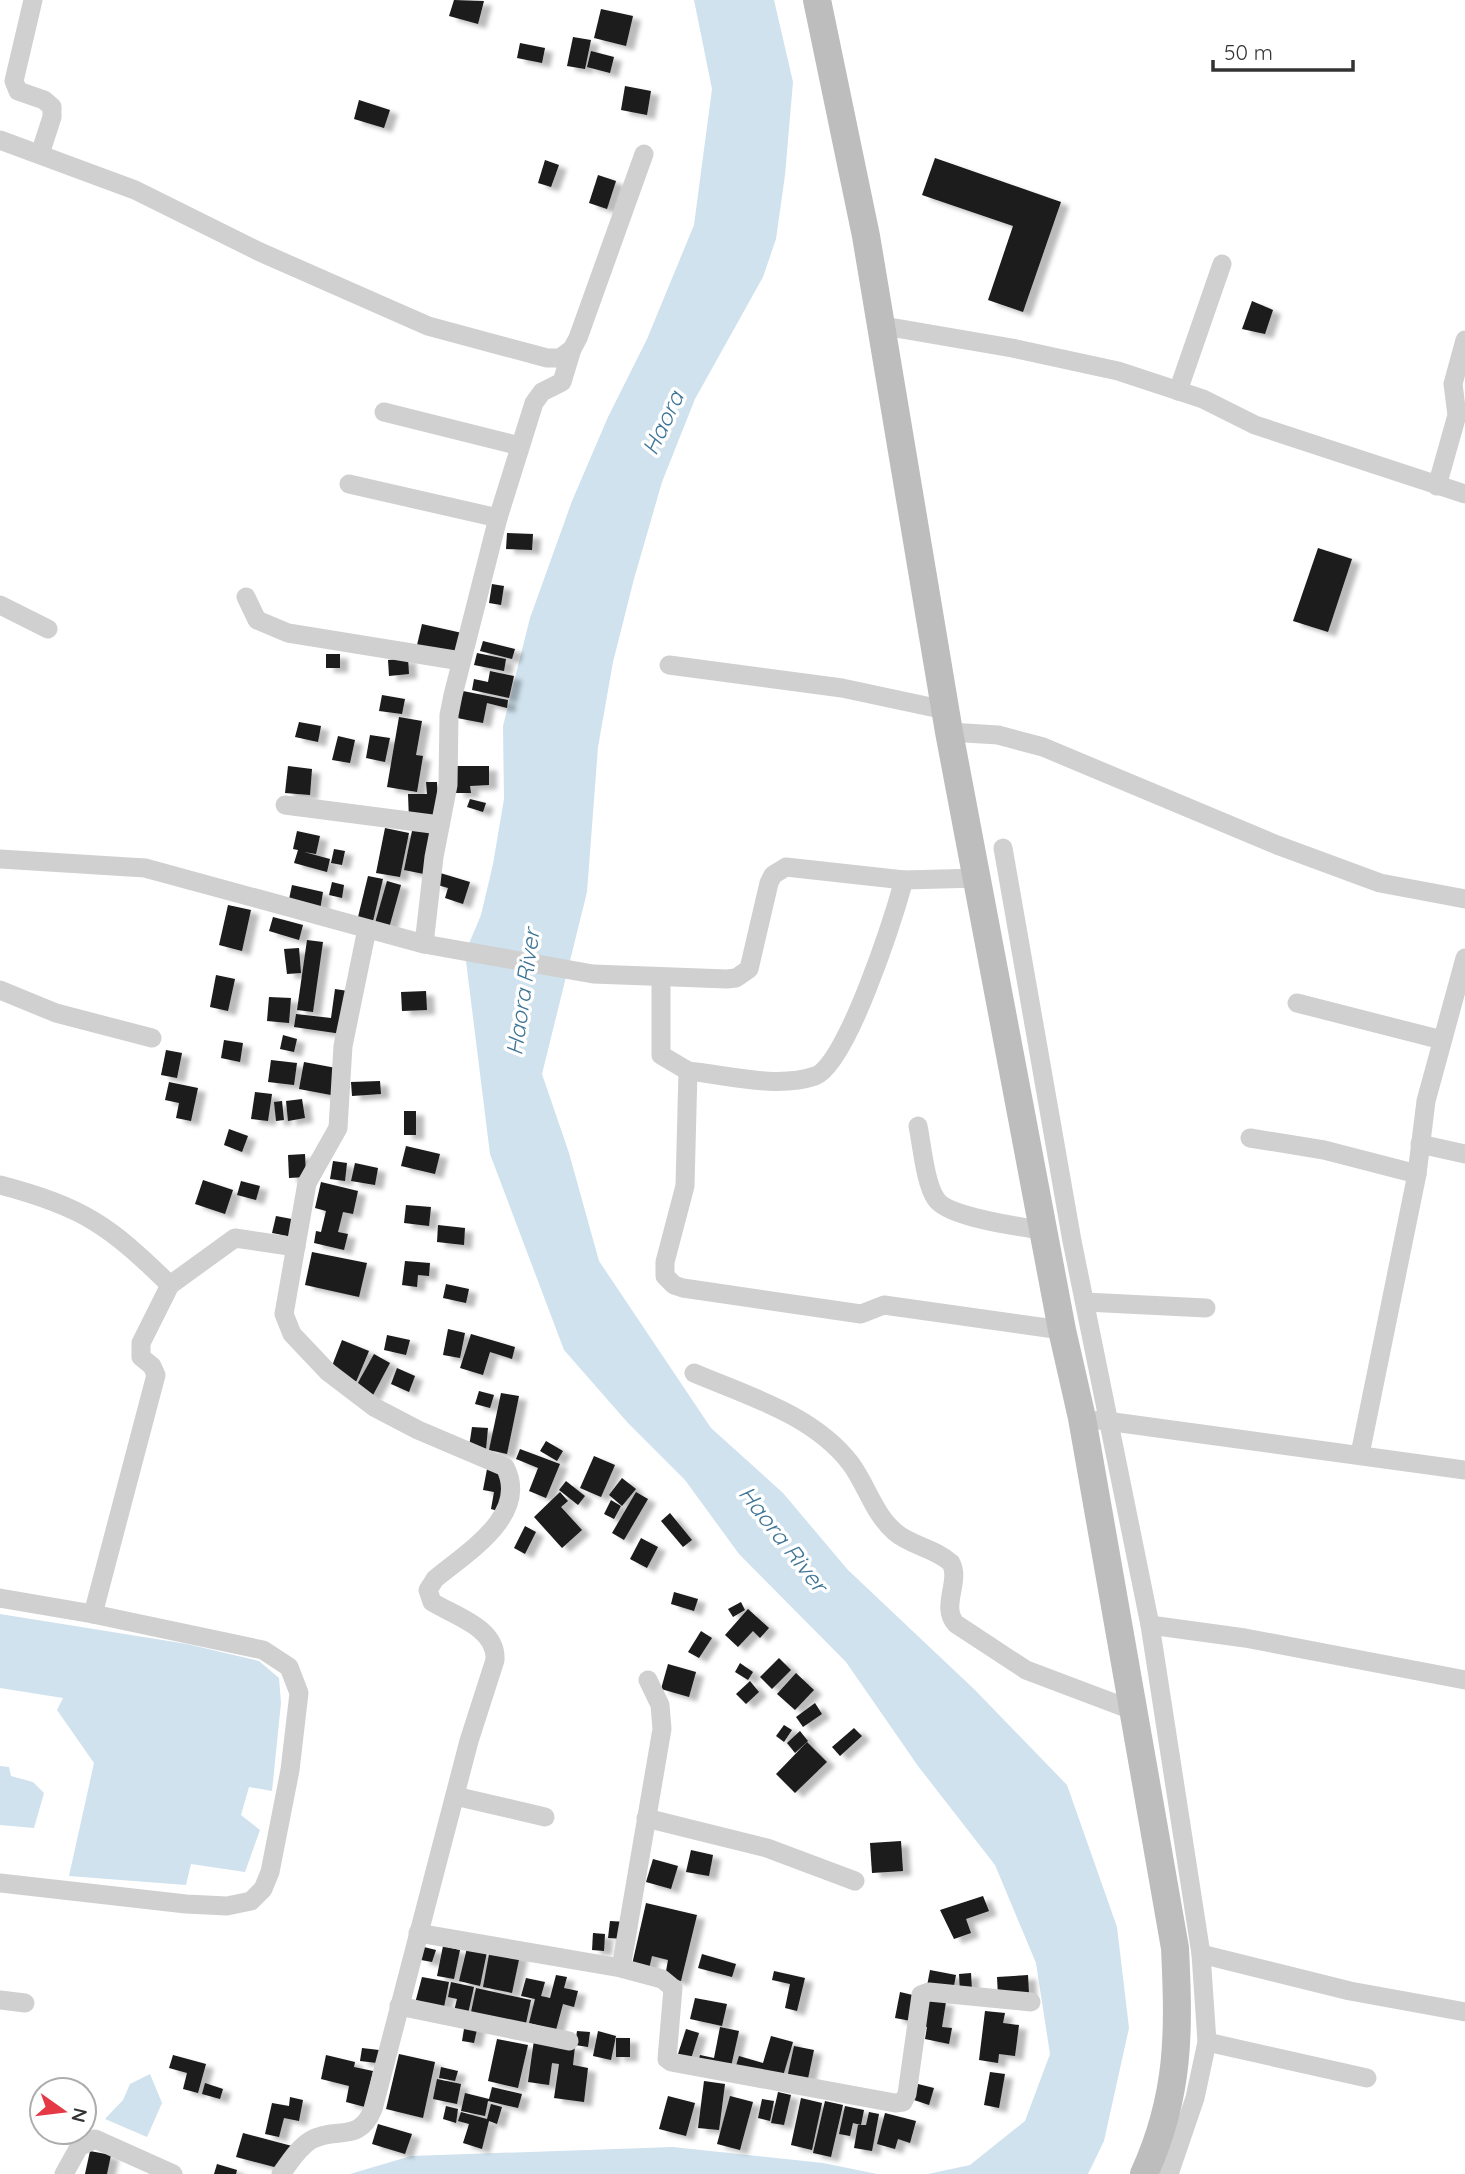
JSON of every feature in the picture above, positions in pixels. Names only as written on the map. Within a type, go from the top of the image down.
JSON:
[{"type":"main road","points":[[817,0],[866,236],[878,325],[947,721],[979,878],[1062,1330],[1082,1418],[1175,1948],[1179,2027],[1168,2109],[1144,2174]]},
{"type":"street","points":[[33,0],[14,82],[18,91],[44,100],[52,107],[52,117],[40,154]]},
{"type":"street","points":[[0,140],[155,199],[285,263],[428,326],[547,358],[560,358],[572,349]]},
{"type":"street","points":[[424,944],[448,785],[449,715],[498,518],[534,403],[542,393],[562,382],[644,154]]},
{"type":"street","points":[[1178,391],[1222,264]]},
{"type":"street","points":[[878,325],[1081,362],[1178,391],[1227,410],[1255,425],[1465,495]]},
{"type":"street","points":[[1437,486],[1457,415],[1453,384],[1465,340]]},
{"type":"street","points":[[384,412],[520,446]]},
{"type":"street","points":[[349,484],[498,518]]},
{"type":"street","points":[[246,597],[257,620],[289,633],[461,661]]},
{"type":"street","points":[[0,605],[48,629]]},
{"type":"street","points":[[669,665],[842,688],[1043,747],[1277,845],[1380,883],[1464,895]]},
{"type":"street","points":[[285,805],[440,825]]},
{"type":"street","points":[[1003,848],[1085,1302],[1150,1625],[1200,1954],[1207,2042],[1195,2098],[1169,2174]]},
{"type":"street","points":[[0,859],[145,868],[252,894],[424,944],[593,974],[661,978],[727,979],[736,978],[749,969],[769,883],[779,870],[797,866],[904,880],[979,878]]},
{"type":"street","points":[[661,978],[661,1055],[688,1071],[798,1080],[818,1076],[830,1067],[849,1033],[904,880]]},
{"type":"street","points":[[281,2174],[299,2149],[309,2141],[320,2136],[352,2133],[367,2122],[496,1650],[491,1637],[432,1602],[428,1590],[435,1579],[499,1522],[511,1490],[510,1476],[505,1467],[418,1430],[374,1407],[328,1372],[292,1334],[284,1314],[307,1183],[338,1128],[343,1046],[367,929]]},
{"type":"street","points":[[1360,1454],[1417,1174],[1426,1101],[1465,958]]},
{"type":"street","points":[[0,990],[56,1013],[152,1038]]},
{"type":"street","points":[[1297,1003],[1442,1040]]},
{"type":"street","points":[[688,1071],[686,1178],[665,1262],[668,1281],[682,1287],[861,1314],[884,1305],[1062,1330]]},
{"type":"street","points":[[918,1126],[933,1193],[940,1204],[954,1211],[1044,1231]]},
{"type":"street","points":[[1250,1138],[1324,1150],[1417,1174]]},
{"type":"street","points":[[1420,1144],[1465,1154]]},
{"type":"street","points":[[0,1185],[50,1198],[103,1224],[170,1285]]},
{"type":"street","points":[[93,1614],[154,1384],[155,1370],[141,1357],[141,1343],[170,1285],[235,1238],[296,1247]]},
{"type":"street","points":[[1085,1302],[1206,1308]]},
{"type":"street","points":[[694,1373],[796,1418],[832,1445],[851,1464],[882,1519],[895,1532],[951,1563],[954,1573],[950,1613],[956,1624],[1026,1670],[1132,1710]]},
{"type":"street","points":[[1082,1418],[1465,1470]]},
{"type":"street","points":[[0,1598],[93,1614],[263,1650],[289,1667],[299,1693],[297,1721],[270,1872],[262,1889],[251,1901],[228,1906],[0,1883]]},
{"type":"street","points":[[1150,1625],[1245,1638],[1465,1680]]},
{"type":"street","points":[[621,1968],[662,1715],[648,1680]]},
{"type":"street","points":[[455,1796],[545,1817]]},
{"type":"street","points":[[646,1818],[767,1848],[855,1881]]},
{"type":"street","points":[[418,1933],[621,1968],[662,1979],[673,1988],[666,2047],[667,2059],[671,2062],[895,2104],[906,2098],[921,1995],[929,1992],[1031,2002]]},
{"type":"street","points":[[1200,1954],[1350,1991],[1465,2012]]},
{"type":"street","points":[[0,2000],[25,2003]]},
{"type":"street","points":[[398,2006],[569,2041]]},
{"type":"street","points":[[1207,2042],[1367,2078]]},
{"type":"street","points":[[64,2174],[79,2147],[95,2139],[173,2174]]},
{"type":"water","points":[[694,0],[774,0],[793,82],[776,239],[763,277],[695,399],[662,482],[634,579],[613,662],[598,747],[587,892],[542,1074],[569,1153],[599,1261],[711,1428],[783,1493],[848,1570],[975,1690],[1067,1785],[1117,1927],[1129,2028],[1104,2141],[1088,2174],[928,2174],[970,2165],[1025,2121],[1050,2054],[1036,1963],[995,1865],[918,1766],[846,1662],[739,1554],[685,1480],[628,1423],[564,1350],[490,1154],[465,953],[481,915],[504,799],[503,726],[530,618],[572,501],[608,417],[647,339],[694,225],[712,89]]},
{"type":"water","points":[[0,1614],[187,1644],[259,1661],[279,1678],[281,1703],[272,1791],[249,1787],[241,1815],[260,1830],[245,1872],[191,1864],[186,1885],[69,1876],[94,1763],[57,1710],[63,1698],[0,1688]]},
{"type":"water","points":[[0,1766],[9,1767],[11,1776],[33,1782],[44,1793],[34,1828],[0,1825]]},
{"type":"water","points":[[150,2074],[162,2103],[147,2137],[105,2119],[123,2100],[130,2084]]},
{"type":"water","points":[[673,2147],[823,2163],[877,2174],[350,2174],[411,2156]]},
{"type":"building","points":[[454,0],[484,1],[478,24],[449,16]]},
{"type":"building","points":[[601,9],[633,16],[626,46],[594,38]]},
{"type":"building","points":[[573,37],[591,40],[585,69],[567,66]]},
{"type":"building","points":[[520,43],[545,48],[542,63],[517,58]]},
{"type":"building","points":[[591,51],[614,57],[610,73],[587,67]]},
{"type":"building","points":[[625,86],[651,91],[647,115],[621,110]]},
{"type":"building","points":[[359,100],[390,110],[384,128],[354,119]]},
{"type":"building","points":[[935,158],[1061,202],[1023,312],[988,300],[1013,226],[922,195]]},
{"type":"building","points":[[545,160],[559,165],[551,187],[538,183]]},
{"type":"building","points":[[598,175],[616,181],[607,209],[589,203]]},
{"type":"building","points":[[1252,301],[1273,310],[1265,334],[1242,329]]},
{"type":"building","points":[[507,533],[533,534],[532,550],[506,549]]},
{"type":"building","points":[[1318,548],[1352,559],[1328,632],[1293,621]]},
{"type":"building","points":[[492,584],[504,586],[501,605],[489,603]]},
{"type":"building","points":[[422,624],[462,633],[458,654],[417,645]]},
{"type":"building","points":[[483,641],[515,649],[512,659],[480,651]]},
{"type":"building","points":[[477,653],[506,659],[504,671],[474,665]]},
{"type":"building","points":[[326,654],[340,654],[340,668],[326,668]]},
{"type":"building","points":[[408,658],[409,674],[389,676],[388,660]]},
{"type":"building","points":[[490,671],[514,676],[509,698],[472,690],[474,679],[488,682]]},
{"type":"building","points":[[463,691],[508,700],[507,708],[487,703],[483,723],[457,718]]},
{"type":"building","points":[[382,695],[405,699],[402,714],[379,711]]},
{"type":"building","points":[[399,717],[422,721],[416,755],[423,756],[417,792],[387,787]]},
{"type":"building","points":[[299,722],[321,726],[318,742],[295,737]]},
{"type":"building","points":[[370,735],[390,738],[385,762],[366,758]]},
{"type":"building","points":[[338,736],[355,740],[350,763],[332,760]]},
{"type":"building","points":[[288,766],[312,769],[310,795],[285,793]]},
{"type":"building","points":[[456,766],[489,766],[489,785],[470,786],[471,793],[456,793]]},
{"type":"building","points":[[426,782],[437,782],[438,819],[409,820],[408,794],[427,794]]},
{"type":"building","points":[[470,799],[486,803],[483,812],[467,807]]},
{"type":"building","points":[[413,826],[433,831],[424,874],[404,870]]},
{"type":"building","points":[[385,828],[409,833],[400,877],[376,873]]},
{"type":"building","points":[[297,831],[320,836],[316,854],[304,852],[330,859],[327,872],[294,863],[298,850],[293,849]]},
{"type":"building","points":[[334,849],[345,851],[342,865],[331,863]]},
{"type":"building","points":[[437,872],[470,882],[463,904],[445,898],[448,888],[434,884]]},
{"type":"building","points":[[368,876],[383,879],[373,921],[358,917]]},
{"type":"building","points":[[387,881],[401,885],[389,928],[375,923]]},
{"type":"building","points":[[332,882],[344,885],[342,898],[329,895]]},
{"type":"building","points":[[292,885],[323,892],[320,910],[288,904]]},
{"type":"building","points":[[228,905],[251,910],[242,951],[219,945]]},
{"type":"building","points":[[273,917],[303,925],[299,940],[269,931]]},
{"type":"building","points":[[307,940],[323,942],[313,1012],[297,1010]]},
{"type":"building","points":[[299,948],[301,973],[287,974],[284,949]]},
{"type":"building","points":[[216,975],[235,979],[228,1011],[210,1007]]},
{"type":"building","points":[[335,989],[348,991],[342,1034],[294,1027],[296,1014],[331,1018]]},
{"type":"building","points":[[426,991],[427,1010],[402,1011],[401,992]]},
{"type":"building","points":[[269,997],[291,998],[289,1023],[267,1021]]},
{"type":"building","points":[[283,1035],[297,1039],[294,1052],[280,1049]]},
{"type":"building","points":[[224,1040],[243,1043],[240,1062],[221,1058]]},
{"type":"building","points":[[166,1050],[182,1053],[177,1078],[161,1075]]},
{"type":"building","points":[[271,1060],[297,1063],[294,1085],[268,1082]]},
{"type":"building","points":[[304,1062],[336,1068],[331,1095],[299,1089]]},
{"type":"building","points":[[380,1081],[381,1094],[352,1096],[351,1082]]},
{"type":"building","points":[[169,1082],[198,1088],[191,1121],[176,1118],[179,1103],[165,1100]]},
{"type":"building","points":[[255,1092],[272,1094],[268,1121],[251,1119]]},
{"type":"building","points":[[302,1099],[305,1118],[288,1121],[286,1101]]},
{"type":"building","points":[[282,1101],[284,1120],[276,1121],[274,1102]]},
{"type":"building","points":[[404,1111],[416,1111],[416,1135],[404,1135]]},
{"type":"building","points":[[229,1129],[248,1136],[242,1152],[224,1145]]},
{"type":"building","points":[[406,1146],[440,1154],[435,1174],[401,1166]]},
{"type":"building","points":[[305,1154],[306,1177],[289,1178],[288,1155]]},
{"type":"building","points":[[333,1161],[347,1163],[345,1181],[330,1179]]},
{"type":"building","points":[[355,1163],[378,1168],[375,1185],[351,1181]]},
{"type":"building","points":[[203,1180],[233,1190],[225,1214],[195,1204]]},
{"type":"building","points":[[241,1181],[260,1186],[256,1200],[237,1195]]},
{"type":"building","points":[[321,1182],[358,1191],[353,1214],[343,1212],[338,1232],[348,1234],[344,1250],[314,1243],[316,1231],[321,1232],[326,1211],[315,1208]]},
{"type":"building","points":[[406,1205],[431,1207],[429,1226],[404,1223]]},
{"type":"building","points":[[276,1216],[297,1220],[293,1237],[272,1233]]},
{"type":"building","points":[[438,1225],[465,1228],[464,1245],[437,1242]]},
{"type":"building","points":[[312,1252],[367,1263],[359,1297],[305,1285]]},
{"type":"building","points":[[405,1261],[430,1263],[429,1276],[418,1275],[417,1287],[402,1285]]},
{"type":"building","points":[[446,1284],[469,1289],[466,1303],[443,1298]]},
{"type":"building","points":[[448,1329],[465,1333],[460,1358],[443,1355]]},
{"type":"building","points":[[471,1334],[515,1347],[512,1359],[490,1352],[483,1375],[460,1368]]},
{"type":"building","points":[[387,1335],[410,1340],[406,1355],[384,1350]]},
{"type":"building","points":[[342,1340],[369,1351],[356,1382],[330,1371]]},
{"type":"building","points":[[374,1354],[390,1363],[372,1397],[355,1388]]},
{"type":"building","points":[[397,1368],[415,1376],[409,1392],[391,1384]]},
{"type":"building","points":[[479,1391],[494,1395],[490,1408],[475,1404]]},
{"type":"building","points":[[501,1393],[519,1396],[507,1454],[489,1450]]},
{"type":"building","points":[[472,1427],[488,1428],[486,1449],[469,1447]]},
{"type":"building","points":[[546,1441],[563,1451],[557,1461],[540,1451]]},
{"type":"building","points":[[520,1449],[560,1464],[546,1498],[529,1491],[538,1468],[516,1459]]},
{"type":"building","points":[[594,1456],[615,1465],[601,1497],[580,1488]]},
{"type":"building","points":[[487,1469],[505,1472],[498,1511],[491,1509],[494,1492],[483,1490]]},
{"type":"building","points":[[622,1478],[636,1489],[622,1506],[609,1495]]},
{"type":"building","points":[[566,1481],[585,1496],[578,1505],[559,1490]]},
{"type":"building","points":[[560,1492],[568,1501],[561,1507],[582,1530],[562,1548],[534,1517]]},
{"type":"building","points":[[636,1492],[648,1499],[624,1540],[612,1533]]},
{"type":"building","points":[[611,1500],[621,1506],[614,1519],[604,1514]]},
{"type":"building","points":[[670,1513],[692,1540],[683,1547],[661,1521]]},
{"type":"building","points":[[525,1526],[536,1532],[525,1554],[514,1548]]},
{"type":"building","points":[[641,1538],[658,1547],[647,1568],[630,1559]]},
{"type":"building","points":[[674,1592],[698,1599],[694,1611],[671,1604]]},
{"type":"building","points":[[741,1602],[745,1610],[733,1617],[728,1609]]},
{"type":"building","points":[[748,1609],[769,1628],[760,1638],[753,1631],[738,1647],[725,1635]]},
{"type":"building","points":[[701,1631],[712,1638],[699,1658],[688,1652]]},
{"type":"building","points":[[779,1658],[791,1670],[772,1689],[760,1677]]},
{"type":"building","points":[[740,1663],[753,1672],[748,1680],[735,1672]]},
{"type":"building","points":[[668,1664],[696,1672],[689,1697],[661,1689]]},
{"type":"building","points":[[796,1673],[814,1690],[795,1710],[777,1694]]},
{"type":"building","points":[[750,1681],[759,1692],[746,1704],[736,1694]]},
{"type":"building","points":[[815,1703],[822,1714],[803,1727],[796,1717]]},
{"type":"building","points":[[784,1725],[792,1730],[784,1742],[776,1736]]},
{"type":"building","points":[[854,1728],[862,1736],[840,1756],[832,1747]]},
{"type":"building","points":[[800,1731],[808,1741],[795,1753],[787,1743]]},
{"type":"building","points":[[807,1742],[827,1762],[795,1793],[776,1774]]},
{"type":"building","points":[[901,1841],[903,1871],[872,1873],[870,1843]]},
{"type":"building","points":[[691,1850],[713,1855],[709,1876],[686,1872]]},
{"type":"building","points":[[653,1859],[678,1866],[671,1889],[646,1882]]},
{"type":"building","points":[[983,1896],[989,1911],[966,1919],[971,1933],[954,1939],[940,1910]]},
{"type":"building","points":[[646,1903],[697,1915],[681,1981],[665,1977],[668,1960],[652,1956],[648,1973],[631,1969]]},
{"type":"building","points":[[610,1921],[627,1922],[625,1939],[608,1938]]},
{"type":"building","points":[[593,1933],[605,1934],[604,1951],[592,1950]]},
{"type":"building","points":[[443,1946],[460,1950],[454,1979],[437,1976]]},
{"type":"building","points":[[424,1947],[436,1950],[432,1962],[421,1960]]},
{"type":"building","points":[[467,1948],[487,1952],[480,1986],[459,1981]]},
{"type":"building","points":[[490,1949],[520,1955],[512,1993],[483,1987]]},
{"type":"building","points":[[702,1954],[736,1964],[732,1977],[698,1968]]},
{"type":"building","points":[[930,1970],[956,1975],[953,1991],[927,1986]]},
{"type":"building","points":[[774,1971],[805,1978],[797,2011],[785,2008],[790,1984],[772,1980]]},
{"type":"building","points":[[971,1973],[972,1991],[960,1992],[959,1974]]},
{"type":"building","points":[[556,1975],[567,1977],[564,1988],[578,1991],[574,2007],[563,2004],[556,2030],[529,2023],[535,1999],[521,1996],[526,1978],[545,1982],[541,1996],[550,1998]]},
{"type":"building","points":[[1028,1975],[1029,1994],[998,1996],[997,1977]]},
{"type":"building","points":[[422,1977],[449,1982],[443,2012],[414,2007]]},
{"type":"building","points":[[451,1982],[474,1987],[467,2018],[453,2015],[457,1999],[448,1997]]},
{"type":"building","points":[[476,1988],[531,2000],[525,2028],[470,2017]]},
{"type":"building","points":[[900,1992],[917,1996],[911,2021],[895,2018]]},
{"type":"building","points":[[695,1998],[727,2004],[722,2026],[690,2019]]},
{"type":"building","points":[[923,1998],[946,2002],[942,2027],[952,2028],[949,2044],[925,2039],[927,2027],[918,2025]]},
{"type":"building","points":[[985,2011],[1005,2013],[1003,2023],[1019,2025],[1015,2056],[999,2054],[998,2063],[979,2060]]},
{"type":"building","points":[[465,2023],[478,2025],[474,2043],[462,2041]]},
{"type":"building","points":[[720,2027],[739,2031],[730,2071],[697,2065],[700,2055],[714,2058]]},
{"type":"building","points":[[686,2029],[699,2033],[690,2062],[677,2057]]},
{"type":"building","points":[[577,2031],[590,2032],[588,2047],[575,2045]]},
{"type":"building","points":[[598,2031],[616,2036],[611,2060],[593,2056]]},
{"type":"building","points":[[771,2036],[793,2042],[781,2083],[734,2072],[739,2056],[763,2063]]},
{"type":"building","points":[[616,2038],[630,2038],[630,2057],[616,2057]]},
{"type":"building","points":[[497,2039],[528,2045],[518,2088],[488,2081]]},
{"type":"building","points":[[534,2040],[575,2046],[573,2065],[588,2068],[584,2102],[554,2098],[559,2064],[552,2063],[549,2085],[528,2082]]},
{"type":"building","points":[[794,2046],[814,2050],[806,2088],[786,2083]]},
{"type":"building","points":[[362,2048],[379,2050],[377,2063],[360,2061]]},
{"type":"building","points":[[399,2054],[435,2062],[423,2118],[386,2109]]},
{"type":"building","points":[[173,2055],[206,2064],[198,2093],[183,2089],[187,2073],[169,2068]]},
{"type":"building","points":[[326,2055],[355,2062],[354,2067],[373,2071],[365,2107],[346,2102],[349,2086],[321,2079]]},
{"type":"building","points":[[441,2067],[458,2071],[455,2081],[439,2078]]},
{"type":"building","points":[[990,2072],[1005,2074],[999,2108],[984,2105]]},
{"type":"building","points":[[437,2079],[461,2084],[457,2104],[433,2099]]},
{"type":"building","points":[[704,2081],[725,2084],[719,2130],[698,2128]]},
{"type":"building","points":[[205,2083],[223,2089],[220,2099],[202,2094]]},
{"type":"building","points":[[918,2084],[934,2088],[929,2105],[914,2100]]},
{"type":"building","points":[[492,2087],[522,2094],[518,2108],[488,2101],[485,2116],[461,2111],[465,2093],[489,2099]]},
{"type":"building","points":[[778,2092],[791,2095],[784,2125],[771,2123]]},
{"type":"building","points":[[668,2096],[695,2103],[686,2136],[659,2129]]},
{"type":"building","points":[[730,2096],[753,2102],[740,2150],[717,2144]]},
{"type":"building","points":[[290,2097],[303,2100],[299,2121],[284,2118],[279,2137],[265,2134],[272,2103],[289,2106]]},
{"type":"building","points":[[801,2098],[822,2103],[812,2150],[791,2145]]},
{"type":"building","points":[[762,2099],[774,2101],[770,2121],[758,2118]]},
{"type":"building","points":[[825,2101],[843,2105],[831,2157],[813,2153]]},
{"type":"building","points":[[491,2104],[502,2107],[497,2124],[489,2121],[482,2149],[463,2143],[469,2124],[458,2121],[461,2112],[487,2119]]},
{"type":"building","points":[[446,2106],[458,2109],[456,2123],[443,2119]]},
{"type":"building","points":[[845,2106],[864,2110],[861,2125],[853,2123],[850,2136],[839,2134]]},
{"type":"building","points":[[869,2112],[879,2114],[872,2151],[854,2148],[858,2125],[866,2125]]},
{"type":"building","points":[[885,2113],[916,2121],[910,2143],[898,2139],[895,2149],[877,2144]]},
{"type":"building","points":[[378,2124],[412,2134],[405,2154],[372,2144]]},
{"type":"building","points":[[243,2133],[292,2146],[282,2169],[236,2157]]},
{"type":"building","points":[[90,2151],[111,2155],[107,2174],[85,2174]]},
{"type":"building","points":[[217,2164],[237,2170],[236,2174],[214,2174]]},
{"type":"water label","name":"Haora","points":[[663,423]]},
{"type":"water label","name":"Haora River","points":[[523,992]]},
{"type":"water label","name":"Haora River","points":[[783,1539]]}]
